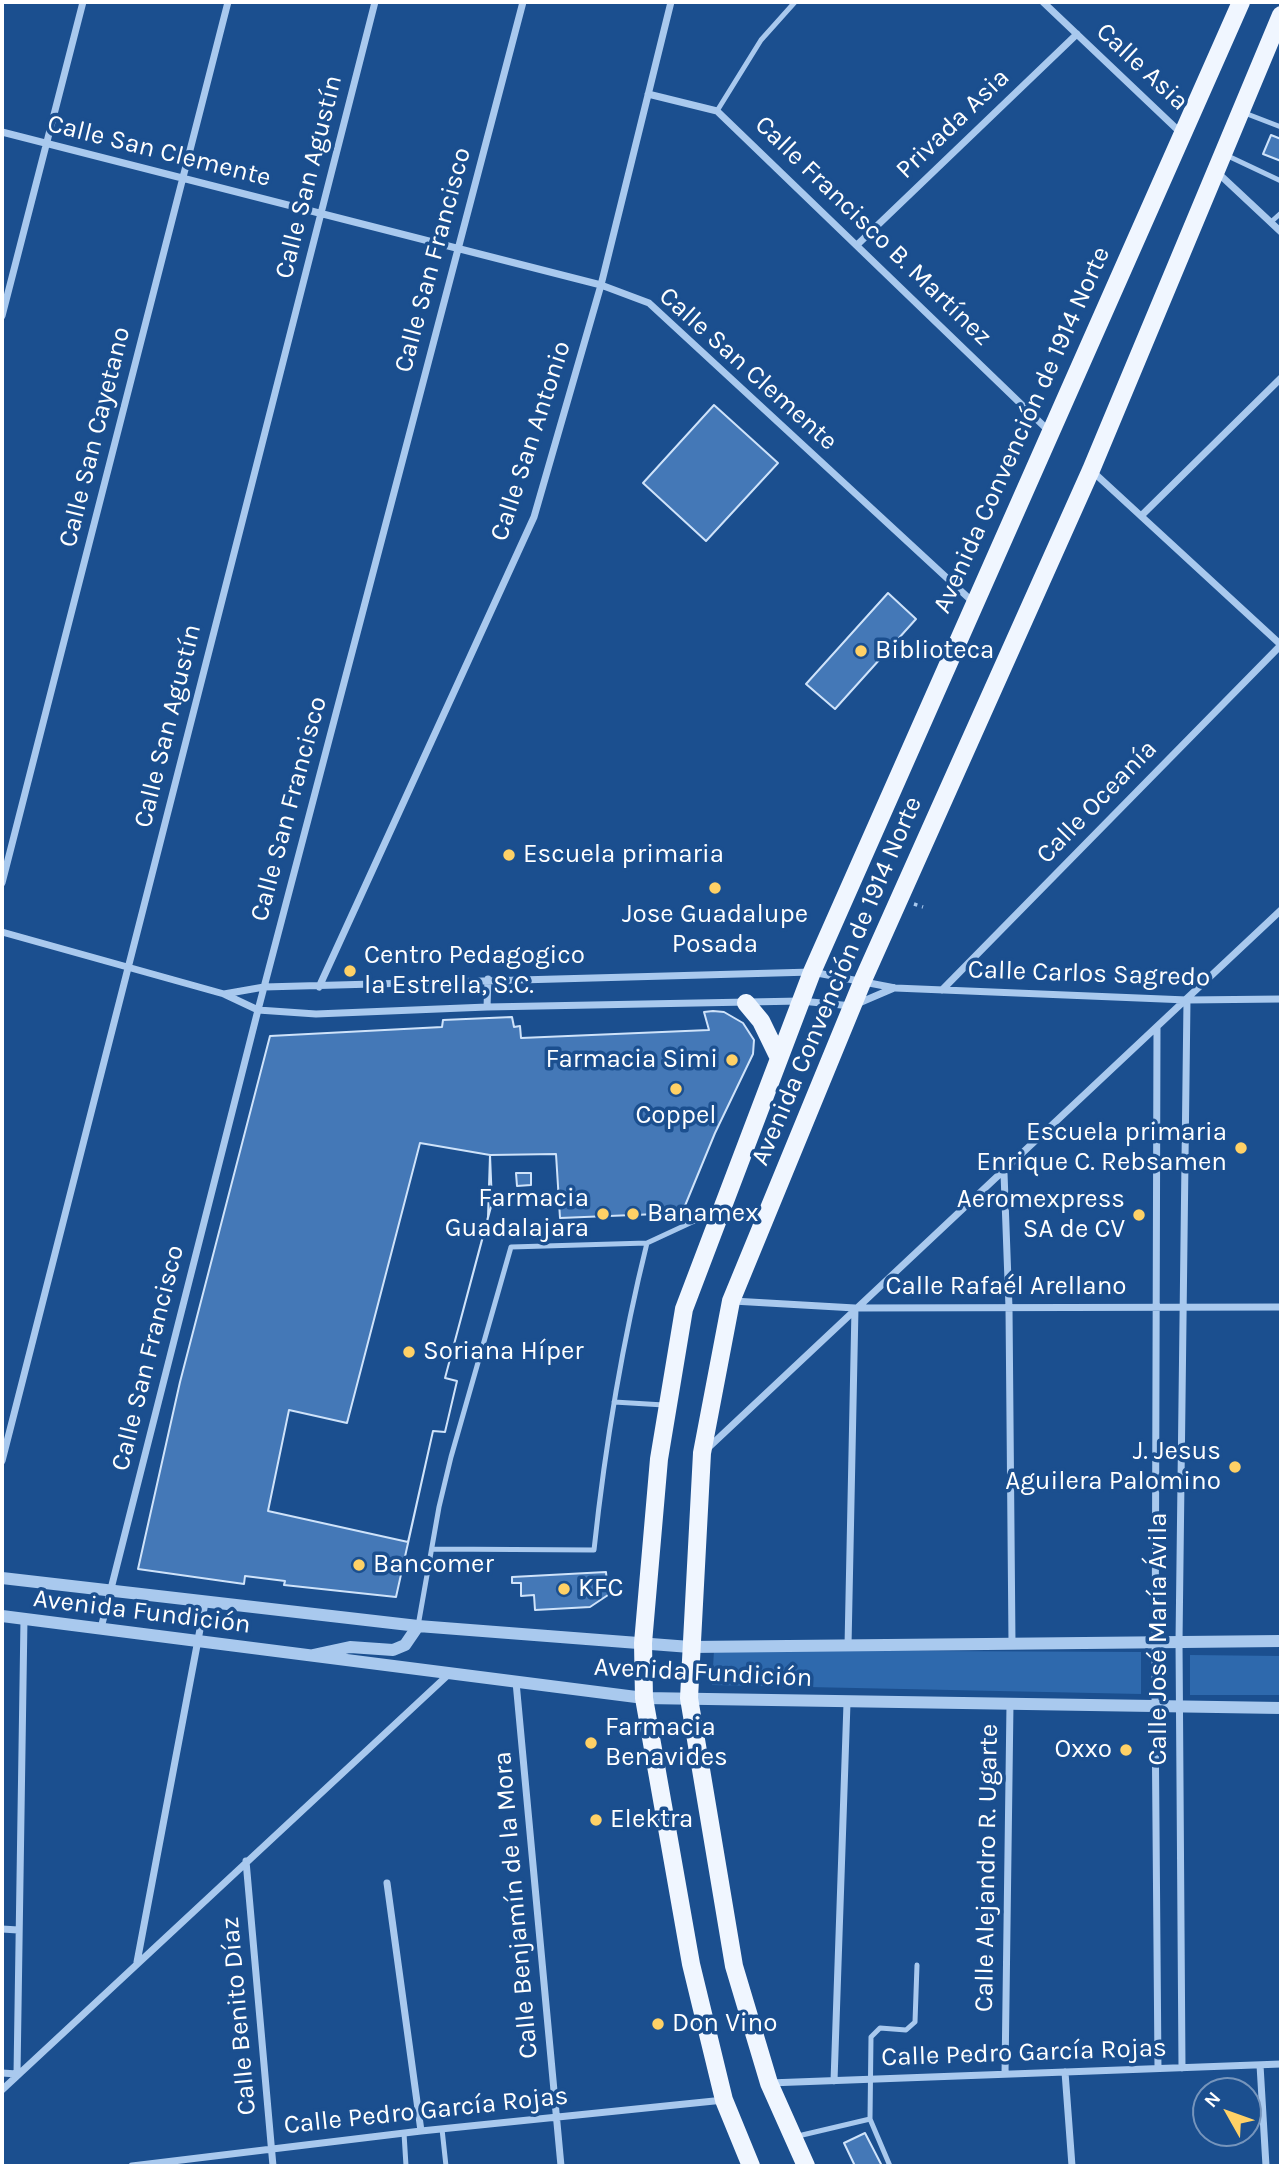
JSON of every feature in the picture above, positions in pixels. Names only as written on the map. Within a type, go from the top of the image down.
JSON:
[{"type":"main road","name":"Avenida Convención de 1914 Norte","points":[[751,2166],[724,2100],[691,1964],[644,1698],[643,1643],[659,1460],[684,1309],[812,972],[1240,4]]},
{"type":"main road","name":"Avenida Convención de 1914 Norte","points":[[806,2166],[769,2083],[734,1966],[689,1698],[702,1453],[731,1301],[863,979],[1091,470],[1239,111],[1271,47],[1281,15]]},
{"type":"main road","points":[[746,1003],[761,1021],[778,1056]]},
{"type":"street","points":[[2,316],[83,2]]},
{"type":"street","name":"Calle San Cayetano","points":[[2,883],[228,2]]},
{"type":"street","name":"Calle San Agustín","points":[[2,1461],[375,2]]},
{"type":"street","name":"Calle San Francisco","points":[[101,1628],[258,1010],[523,2]]},
{"type":"street","name":"Calle San Antonio","points":[[319,987],[534,517],[601,285],[671,2]]},
{"type":"street","name":"Calle Asia","points":[[1043,2],[1182,134]]},
{"type":"street","name":"Privada Asia","points":[[858,244],[1077,34]]},
{"type":"street","name":"Calle Francisco B. Martínez","points":[[648,94],[717,111],[858,244],[1050,432]]},
{"type":"street","name":"Calle San Clemente","points":[[2,132],[601,285],[649,303],[974,603]]},
{"type":"street","points":[[1218,161],[1281,232]]},
{"type":"street","points":[[1141,516],[1281,377]]},
{"type":"street","points":[[1091,470],[1281,645]]},
{"type":"street","name":"Calle Oceanía","points":[[942,990],[1281,645]]},
{"type":"street","points":[[702,1453],[855,1308],[1004,1173],[1281,910]]},
{"type":"street","name":"Calle Carlos Sagredo","points":[[2,932],[224,993],[258,1010],[316,1014],[487,1007],[801,1001],[852,1006],[895,988]]},
{"type":"street","name":"Calle Carlos Sagredo","points":[[224,993],[264,987],[812,972],[863,979],[895,988],[1187,1000],[1281,999]]},
{"type":"street","points":[[487,1007],[488,979]]},
{"type":"street","name":"Calle José María Ávila","points":[[1182,2068],[1179,1641],[1187,1000]]},
{"type":"street","name":"Calle José María Ávila","points":[[1157,1028],[1155,1705],[1158,2068]]},
{"type":"street","points":[[1004,1173],[1009,1308],[1012,1643]]},
{"type":"street","name":"Calle Rafaél Arellano","points":[[731,1301],[855,1308],[1281,1307]]},
{"type":"street","points":[[848,1646],[855,1308]]},
{"type":"street","name":"Avenida Fundición","points":[[2,1578],[110,1593],[418,1626],[690,1647],[1281,1641]]},
{"type":"street","points":[[137,1962],[205,1603]]},
{"type":"street","name":"Avenida Fundición","points":[[2,1616],[644,1698],[847,1703],[1281,1707]]},
{"type":"street","points":[[17,2074],[24,1619]]},
{"type":"street","points":[[309,1656],[350,1647],[393,1650],[405,1645],[418,1626]]},
{"type":"street","points":[[2,2091],[137,1962],[449,1674]]},
{"type":"street","name":"Calle Benjamín de la Mora","points":[[516,1682],[561,2166]]},
{"type":"street","points":[[834,2081],[847,1703]]},
{"type":"street","name":"Calle Alejandro R. Ugarte","points":[[1004,2074],[1010,1704]]},
{"type":"street","name":"Calle Benito Díaz","points":[[246,1861],[274,2166]]},
{"type":"street","points":[[387,1882],[421,2131]]},
{"type":"street","points":[[2,1929],[18,1930]]},
{"type":"street","points":[[1260,2064],[1266,2166]]},
{"type":"street","name":"Calle Pedro García Rojas","points":[[769,2083],[1281,2064]]},
{"type":"street","points":[[1065,2072],[1072,2166]]},
{"type":"street","points":[[2,2073],[17,2074]]},
{"type":"street","name":"Calle Pedro García Rojas","points":[[132,2166],[421,2131],[724,2100]]},
{"type":"lane","points":[[717,111],[761,40],[795,2]]},
{"type":"lane","points":[[1239,111],[1281,127]]},
{"type":"lane","points":[[1218,161],[1281,181]]},
{"type":"lane","points":[[1271,222],[1281,213]]},
{"type":"lane","points":[[418,1626],[451,1457],[511,1247],[648,1243],[722,1208]]},
{"type":"lane","points":[[433,1549],[594,1550],[604,1454],[634,1296],[648,1243]]},
{"type":"lane","points":[[614,1402],[668,1405]]},
{"type":"lane","points":[[890,2166],[870,2119],[871,2037],[874,2031],[880,2028],[906,2030],[915,2022],[917,1965]]},
{"type":"lane","points":[[792,2137],[870,2119]]},
{"type":"lane","points":[[442,2129],[446,2166]]},
{"type":"lane","points":[[404,2133],[406,2166]]},
{"type":"shaded area","points":[[714,1650],[1141,1652],[1141,1694],[712,1685]]},
{"type":"shaded area","points":[[1190,1655],[1281,1656],[1281,1695],[1190,1695]]},
{"type":"building","points":[[1271,135],[1281,139],[1281,161],[1263,154]]},
{"type":"building","points":[[714,405],[778,463],[706,541],[643,483]]},
{"type":"building","name":"Biblioteca","points":[[888,593],[916,619],[835,709],[806,684]]},
{"type":"building","points":[[704,1012],[724,1012],[743,1023],[754,1040],[753,1054],[715,1133],[682,1213],[560,1218],[556,1154],[490,1155],[492,1203],[445,1378],[457,1381],[445,1432],[433,1431],[396,1597],[284,1585],[285,1581],[245,1576],[244,1584],[138,1569],[180,1382],[270,1036],[442,1027],[443,1020],[512,1017],[514,1027],[520,1026],[521,1038],[709,1030]]},
{"type":"building","name":"Soriana Híper","points":[[420,1143],[490,1155],[488,1217],[445,1378],[457,1381],[445,1432],[433,1431],[408,1542],[268,1511],[289,1410],[347,1423]]},
{"type":"building","points":[[516,1173],[531,1173],[531,1185],[517,1186]]},
{"type":"building","name":"KFC","points":[[606,1572],[608,1595],[590,1607],[535,1610],[534,1595],[521,1596],[521,1583],[512,1583],[512,1577]]},
{"type":"building","points":[[865,2133],[882,2166],[855,2166],[844,2143]]},
{"type":"place","name":"Biblioteca","points":[[861,651]]},
{"type":"place","name":"Escuela primaria","points":[[509,855]]},
{"type":"place","name":"Jose Guadalupe Posada","points":[[715,888]]},
{"type":"place","name":"Centro Pedagogico la Estrella, S.C.","points":[[350,971]]},
{"type":"place","name":"Farmacia Simi","points":[[732,1060]]},
{"type":"place","name":"Coppel","points":[[676,1089]]},
{"type":"place","name":"Escuela primaria Enrique C. Rebsamen","points":[[1241,1148]]},
{"type":"place","name":"Farmacia Guadalajara","points":[[603,1214]]},
{"type":"place","name":"Banamex","points":[[633,1214]]},
{"type":"place","name":"Aeromexpress SA de CV","points":[[1139,1215]]},
{"type":"place","name":"Soriana Híper","points":[[409,1352]]},
{"type":"place","name":"J. Jesus Aguilera Palomino","points":[[1235,1467]]},
{"type":"place","name":"Bancomer","points":[[359,1565]]},
{"type":"place","name":"KFC","points":[[564,1589]]},
{"type":"place","name":"Farmacia Benavides","points":[[591,1743]]},
{"type":"place","name":"Oxxo","points":[[1126,1750]]},
{"type":"place","name":"Elektra","points":[[596,1820]]},
{"type":"place","name":"Don Vino","points":[[658,2024]]}]
